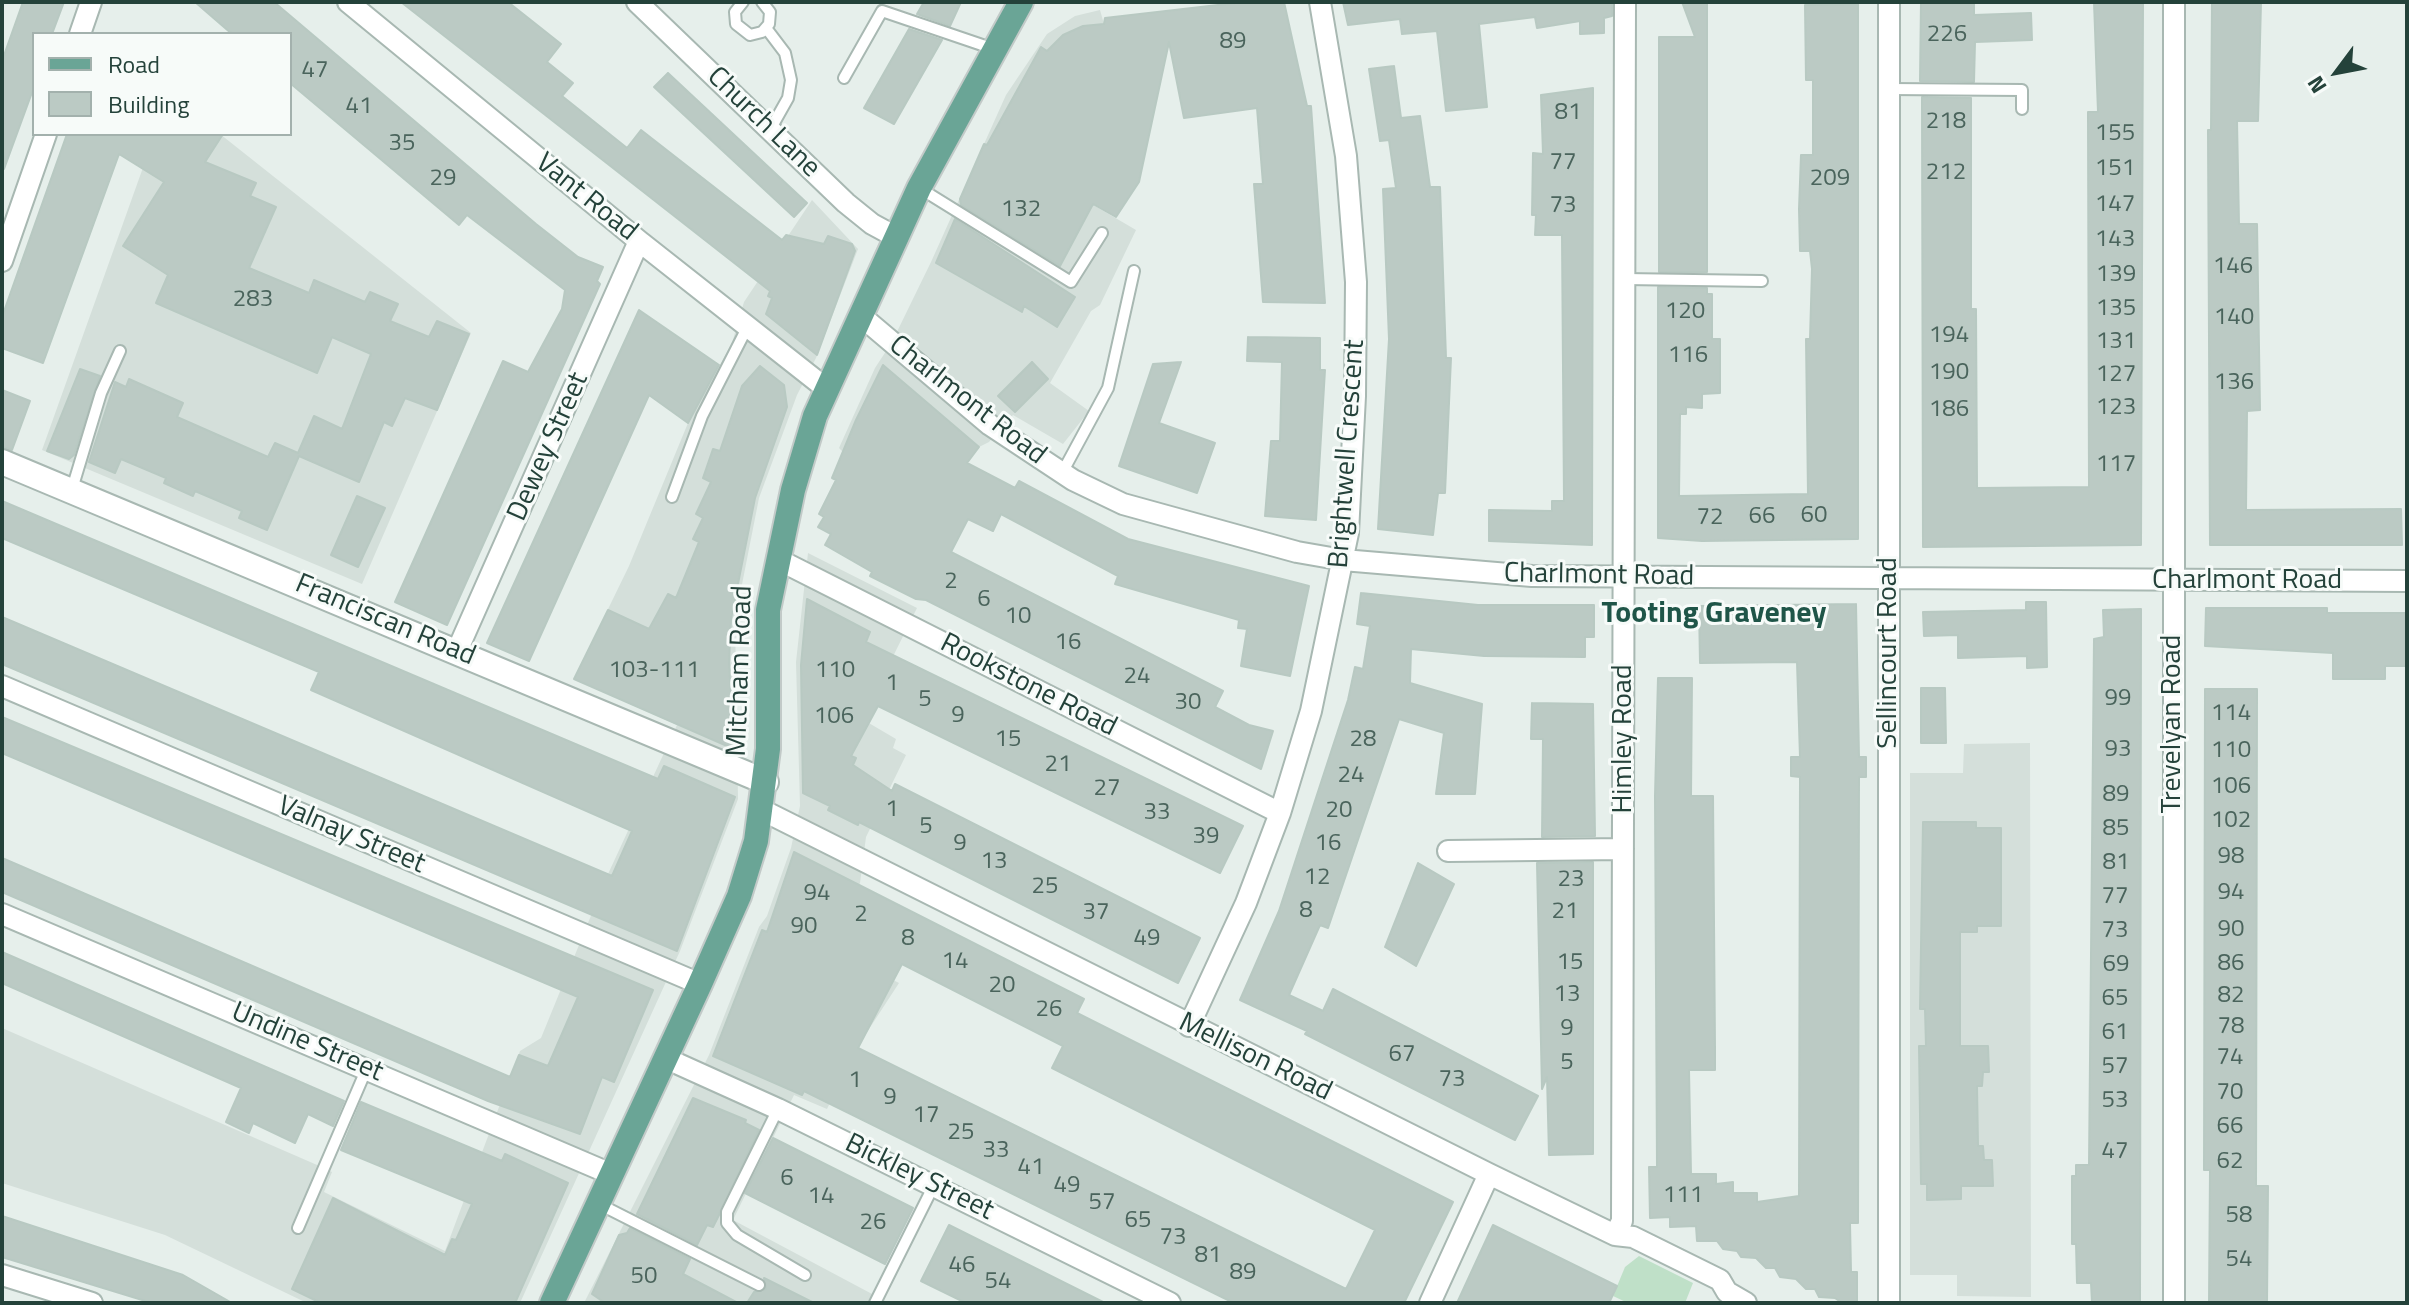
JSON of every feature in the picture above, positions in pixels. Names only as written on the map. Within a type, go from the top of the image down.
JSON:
[{"type":"main road","name":"Mitcham Road","points":[[552,1303],[739,896],[762,810],[766,782],[768,610],[777,559],[815,416],[919,188],[1021,2]]},
{"type":"street","points":[[81,32],[91,2]]},
{"type":"street","name":"Vant Road","points":[[348,2],[639,241],[828,390]]},
{"type":"street","name":"Church Lane","points":[[637,2],[846,203],[872,224],[896,237]]},
{"type":"street","name":"Brightwell Crescent","points":[[1189,1026],[1246,903],[1280,813],[1311,711],[1343,560],[1355,396],[1356,282],[1347,168],[1320,2]]},
{"type":"street","name":"Himley Road","points":[[1615,1235],[1622,1221],[1625,2]]},
{"type":"street","name":"Sellincourt Road","points":[[1889,2],[1889,1303]]},
{"type":"street","name":"Trevelyan Road","points":[[2174,2],[2174,1303]]},
{"type":"street","points":[[2,261],[45,136]]},
{"type":"street","name":"Dewey Street","points":[[457,651],[639,241]]},
{"type":"street","name":"Charlmont Road","points":[[861,316],[990,425],[1062,473],[1123,504],[1297,552],[1343,560],[1532,576],[2407,581]]},
{"type":"street","name":"Franciscan Road","points":[[2,462],[766,782]]},
{"type":"street","name":"Rookstone Road","points":[[777,559],[1280,813]]},
{"type":"street","name":"Valnay Street","points":[[2,686],[700,984]]},
{"type":"street","name":"Mellison Road","points":[[762,810],[1489,1174],[1615,1235],[1633,1237],[1720,1280],[1740,1300]]},
{"type":"street","points":[[1448,851],[1623,849]]},
{"type":"street","name":"Undine Street","points":[[2,914],[611,1174]]},
{"type":"street","name":"Bickley Street","points":[[665,1058],[778,1109],[1170,1303]]},
{"type":"street","points":[[1430,1303],[1489,1174]]},
{"type":"street","points":[[2,1275],[92,1303]]},
{"type":"lane","points":[[743,2],[735,12],[740,29],[750,35],[766,28]]},
{"type":"lane","points":[[762,2],[770,12],[766,28]]},
{"type":"lane","points":[[844,78],[882,11],[996,50]]},
{"type":"lane","points":[[766,28],[785,53],[791,80],[788,98],[770,130]]},
{"type":"lane","points":[[1889,89],[2022,90],[2022,109]]},
{"type":"lane","points":[[919,188],[1071,282],[1102,233]]},
{"type":"lane","points":[[1062,473],[1108,388],[1134,271]]},
{"type":"lane","points":[[1625,279],[1762,281]]},
{"type":"lane","points":[[672,497],[702,416],[748,326]]},
{"type":"lane","points":[[71,491],[101,393],[120,351]]},
{"type":"lane","points":[[298,1228],[367,1068]]},
{"type":"lane","points":[[778,1109],[727,1212],[727,1223],[737,1235],[805,1275]]},
{"type":"lane","points":[[875,1303],[934,1185]]},
{"type":"lane","points":[[597,1203],[759,1285]]},
{"type":"shaded area","points":[[1100,10],[1104,24],[1049,179],[1136,230],[1100,305],[1091,311],[1050,383],[1089,411],[1063,444],[1013,415],[989,442],[979,447],[957,476],[844,453],[839,448],[875,368],[892,342],[931,262],[1006,95],[1047,34],[1075,16]]},
{"type":"shaded area","points":[[154,136],[223,136],[471,333],[362,584],[42,450]]},
{"type":"shaded area","points":[[812,200],[858,249],[816,358],[797,395],[759,498],[735,620],[738,799],[680,951],[520,1303],[307,1303],[165,1235],[2,1183],[2,1028],[332,1172],[324,1192],[445,1251],[520,1051],[541,1038],[608,874],[677,725],[574,679],[629,566],[688,423],[732,343],[744,302]]},
{"type":"shaded area","points":[[808,553],[917,608],[862,719],[896,739],[893,748],[906,755],[866,837],[860,883],[830,948],[899,983],[856,1049],[827,1109],[794,1095],[733,1220],[889,1303],[584,1303],[709,1055],[759,927],[767,916],[791,848],[800,806],[796,662]]},
{"type":"shaded area","points":[[2030,743],[2031,1297],[1957,1296],[1957,1275],[1910,1275],[1910,773],[1963,773],[1964,744]]},
{"type":"green space","points":[[1639,1256],[1693,1283],[1685,1303],[1628,1303],[1613,1296],[1625,1267]]},
{"type":"building","points":[[23,2],[64,2],[53,32],[32,32],[32,92],[4,169],[2,61]]},
{"type":"building","points":[[195,2],[274,2],[536,224],[578,257],[603,267],[597,281],[600,284],[447,625],[395,602],[503,361],[528,372],[562,309],[565,290],[467,215],[459,225],[292,85],[292,32],[230,32]]},
{"type":"building","points":[[401,2],[508,2],[561,44],[547,62],[573,83],[562,96],[627,148],[641,130],[782,240],[786,235],[824,244],[828,236],[852,244],[855,251],[817,355],[766,314],[772,298],[768,296],[770,291]]},
{"type":"building","points":[[924,2],[961,2],[950,26],[917,14]]},
{"type":"building","points":[[1244,2],[1284,2],[1307,106],[1311,106],[1325,303],[1263,302],[1254,184],[1263,184],[1257,108],[1184,118],[1169,42],[1139,182],[1116,217],[1093,204],[1060,266],[961,205],[960,199],[984,144],[987,145],[1041,47],[1047,51],[1063,35],[1083,26],[1104,24],[1105,18]]},
{"type":"building","points":[[1343,2],[1612,2],[1612,16],[1604,18],[1604,33],[1580,34],[1580,21],[1537,28],[1535,17],[1479,24],[1487,107],[1446,111],[1437,31],[1402,34],[1400,19],[1348,25]]},
{"type":"building","points":[[1682,2],[1707,2],[1707,272],[1659,272],[1659,37],[1695,37]]},
{"type":"building","points":[[1921,2],[1974,2],[1974,15],[2031,13],[2032,40],[1975,42],[1974,82],[1920,81]]},
{"type":"building","points":[[2094,2],[2143,2],[2141,545],[1923,547],[1922,97],[1971,98],[1971,309],[1976,309],[1977,488],[2089,487],[2088,112],[2098,112]]},
{"type":"building","points":[[2212,2],[2261,2],[2258,121],[2237,121],[2239,224],[2257,224],[2260,410],[2247,411],[2246,510],[2401,509],[2402,545],[2210,545],[2208,130],[2211,130]]},
{"type":"building","points":[[1858,4],[1858,539],[1702,541],[1658,538],[1658,287],[1707,288],[1707,294],[1712,294],[1712,339],[1720,339],[1720,393],[1702,394],[1702,408],[1686,407],[1686,414],[1680,414],[1679,496],[1808,494],[1806,339],[1810,339],[1812,269],[1810,251],[1800,251],[1799,209],[1801,155],[1813,155],[1813,80],[1806,80],[1805,5]]},
{"type":"building","points":[[909,29],[942,40],[894,124],[864,108]]},
{"type":"building","points":[[1394,66],[1401,118],[1420,116],[1430,187],[1440,187],[1446,358],[1451,358],[1445,493],[1438,493],[1433,535],[1378,529],[1389,339],[1383,189],[1396,188],[1389,140],[1380,141],[1369,69]]},
{"type":"building","points":[[668,73],[807,203],[794,217],[654,87]]},
{"type":"building","points":[[1593,88],[1592,545],[1489,541],[1489,510],[1552,511],[1552,501],[1564,501],[1562,235],[1535,235],[1536,215],[1532,215],[1533,153],[1543,154],[1541,95]]},
{"type":"building","points":[[66,136],[222,136],[205,162],[256,183],[250,196],[276,207],[249,268],[309,293],[314,280],[365,302],[370,292],[398,304],[390,321],[429,337],[437,321],[469,334],[437,410],[405,398],[392,426],[384,422],[359,482],[299,456],[267,530],[239,518],[242,511],[195,491],[193,496],[164,483],[166,478],[121,459],[115,473],[89,462],[115,382],[126,387],[129,379],[183,403],[177,417],[268,457],[275,443],[298,453],[314,416],[342,429],[371,354],[332,337],[317,373],[156,303],[168,275],[123,246],[164,182],[119,154],[43,363],[2,348],[2,317]]},
{"type":"building","points":[[955,219],[1075,297],[1057,327],[1024,306],[1022,312],[936,263]]},
{"type":"building","points":[[639,310],[719,365],[688,423],[649,395],[529,661],[487,643]]},
{"type":"building","points":[[1248,337],[1320,338],[1320,370],[1325,370],[1316,520],[1265,516],[1271,441],[1280,441],[1282,362],[1247,361]]},
{"type":"building","points":[[1032,362],[1048,379],[1015,412],[998,396]]},
{"type":"building","points":[[1181,362],[1159,423],[1215,443],[1197,493],[1119,466],[1153,364]]},
{"type":"building","points":[[883,365],[979,447],[967,463],[1015,488],[1019,481],[1128,539],[1309,586],[1290,676],[1241,666],[1247,629],[1238,628],[1239,620],[1115,584],[1118,576],[1001,514],[993,531],[968,519],[951,552],[1223,691],[1215,707],[1249,725],[1273,731],[1261,769],[926,600],[916,599],[870,576],[872,572],[825,545],[831,534],[818,527],[824,517],[819,514],[836,480],[832,478],[856,420]]},
{"type":"building","points":[[760,366],[784,385],[787,407],[755,498],[731,619],[729,662],[734,749],[574,679],[608,610],[649,629],[668,594],[676,598],[699,542],[693,539],[703,518],[696,514],[711,482],[703,478],[713,449],[720,451],[742,386]]},
{"type":"building","points":[[80,369],[100,376],[74,455],[69,459],[47,451]]},
{"type":"building","points":[[2,390],[30,401],[12,450],[2,447]]},
{"type":"building","points":[[357,496],[385,508],[358,567],[331,555]]},
{"type":"building","points":[[2,501],[658,779],[664,766],[735,797],[677,951],[2,664],[2,617],[612,876],[632,831],[311,690],[319,672],[2,538]]},
{"type":"building","points":[[1361,593],[1478,605],[1594,605],[1594,637],[1585,637],[1585,657],[1484,656],[1411,649],[1410,683],[1482,704],[1475,794],[1436,794],[1444,733],[1399,719],[1328,928],[1320,925],[1289,995],[1323,1011],[1333,989],[1538,1096],[1515,1140],[1305,1034],[1307,1031],[1240,1000],[1279,911],[1348,700],[1355,667],[1363,669],[1370,626],[1357,624]]},
{"type":"building","points":[[807,599],[870,632],[866,642],[1243,826],[1220,873],[878,706],[851,756],[856,758],[853,765],[892,791],[895,784],[1200,938],[1178,983],[859,822],[858,825],[828,810],[830,806],[803,793],[801,665]]},
{"type":"building","points":[[2026,602],[2046,602],[2047,667],[2027,668],[2027,656],[1958,658],[1958,635],[1924,636],[1923,612],[2026,610]]},
{"type":"building","points":[[1856,604],[1859,757],[1866,757],[1866,777],[1859,777],[1858,1223],[1850,1223],[1851,1272],[1857,1272],[1857,1303],[1842,1303],[1835,1298],[1819,1297],[1815,1289],[1806,1289],[1796,1279],[1780,1277],[1775,1268],[1766,1268],[1756,1258],[1741,1257],[1737,1251],[1723,1249],[1717,1241],[1697,1241],[1696,1226],[1670,1227],[1670,1217],[1650,1218],[1649,1167],[1657,1167],[1655,796],[1658,678],[1692,678],[1691,796],[1713,796],[1715,1070],[1689,1070],[1691,1174],[1716,1174],[1716,1184],[1733,1182],[1733,1193],[1757,1193],[1757,1202],[1799,1196],[1800,777],[1791,776],[1791,757],[1800,757],[1797,662],[1700,663],[1699,606]]},
{"type":"building","points":[[2206,608],[2327,608],[2327,613],[2407,613],[2407,666],[2385,666],[2385,679],[2333,679],[2333,653],[2205,646]]},
{"type":"building","points":[[2141,609],[2140,1303],[2092,1303],[2091,1283],[2077,1283],[2076,1244],[2072,1244],[2072,1176],[2076,1176],[2076,1165],[2089,1165],[2094,639],[2104,637],[2103,610]]},
{"type":"building","points":[[1921,688],[1945,688],[1946,743],[1921,743]]},
{"type":"building","points":[[2205,689],[2257,689],[2256,1186],[2268,1186],[2267,1303],[2209,1303],[2210,1170],[2204,1170]]},
{"type":"building","points":[[1532,703],[1593,704],[1595,836],[1542,837],[1543,739],[1531,739]]},
{"type":"building","points":[[2,717],[653,990],[614,1082],[602,1077],[580,1134],[488,1101],[2,892],[2,858],[510,1077],[519,1055],[548,1066],[578,997],[2,753]]},
{"type":"building","points":[[1923,822],[1976,822],[1976,828],[2001,828],[2001,926],[1977,926],[1977,932],[1960,932],[1960,1046],[1988,1046],[1989,1072],[1983,1072],[1982,1086],[1977,1086],[1978,1146],[1983,1146],[1984,1160],[1992,1160],[1993,1186],[1961,1186],[1961,1199],[1927,1200],[1927,1184],[1921,1184],[1919,1046],[1926,1046],[1925,1009],[1920,1009]]},
{"type":"building","points":[[794,852],[1084,999],[1077,1013],[1453,1202],[1404,1303],[1234,1303],[804,1091],[802,1095],[713,1056],[762,930],[767,932]],"holes":[[[902,964],[1063,1046],[1052,1068],[1375,1230],[1346,1289],[858,1048]]]},
{"type":"building","points":[[1593,862],[1593,1154],[1549,1155],[1547,1077],[1542,1089],[1537,863]]},
{"type":"building","points":[[1418,863],[1454,884],[1416,966],[1385,947]]},
{"type":"building","points":[[2,952],[344,1101],[333,1126],[308,1114],[295,1143],[253,1123],[249,1133],[226,1122],[241,1088],[2,983]]},
{"type":"building","points":[[693,1098],[746,1120],[745,1123],[759,1130],[713,1227],[707,1225],[697,1245],[637,1214]]},
{"type":"building","points":[[361,1102],[502,1161],[505,1154],[568,1183],[515,1303],[321,1303],[292,1289],[333,1198],[445,1255],[452,1239],[456,1240],[472,1204],[341,1150]]},
{"type":"building","points":[[773,1138],[913,1208],[885,1264],[745,1193]]},
{"type":"building","points":[[2,1216],[183,1275],[232,1303],[152,1303],[2,1257]]},
{"type":"building","points":[[949,1225],[1105,1303],[966,1303],[921,1281]]},
{"type":"building","points":[[1493,1225],[1617,1286],[1609,1303],[1457,1303]]},
{"type":"building","points":[[630,1228],[690,1259],[683,1274],[738,1303],[605,1303],[592,1294],[619,1235],[627,1233]]},
{"type":"building","points":[[764,1278],[814,1303],[747,1303],[754,1292],[766,1289]]},
{"type":"district","name":"Tooting Graveney","points":[[1714,615]]}]
